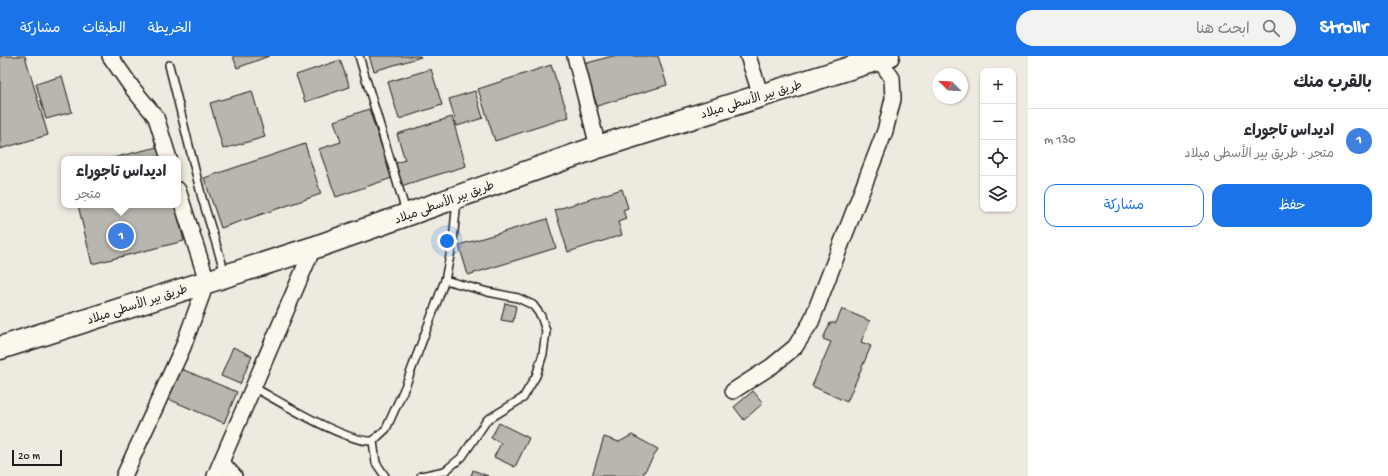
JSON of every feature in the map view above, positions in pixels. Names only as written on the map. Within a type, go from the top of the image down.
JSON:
[{"type":"main road","name":"طريق بير الأسطى ميلاد","points":[[0,348],[313,248],[458,198],[598,147],[884,58]]},
{"type":"street","points":[[110,56],[133,89],[156,117],[168,156]]},
{"type":"street","points":[[575,56],[598,147]]},
{"type":"street","points":[[748,56],[761,96]]},
{"type":"street","points":[[733,391],[772,366],[795,347],[811,322],[885,131],[893,99],[892,78],[884,58]]},
{"type":"street","points":[[124,476],[216,278],[181,197]]},
{"type":"street","points":[[215,476],[313,248]]},
{"type":"street","points":[[221,462],[234,476]]},
{"type":"lane","points":[[359,56],[407,216]]},
{"type":"lane","points":[[170,64],[202,198],[216,278]]},
{"type":"lane","points":[[253,387],[313,420],[363,442],[374,441],[386,429],[405,387],[445,280],[453,241],[458,198]]},
{"type":"lane","points":[[421,476],[445,471],[462,457],[487,420],[523,398],[536,376],[546,332],[541,316],[533,305],[518,298],[488,292],[445,280]]},
{"type":"lane","points":[[374,441],[376,463],[385,476]]},
{"type":"building","points":[[0,56],[25,56],[48,135],[0,149]]},
{"type":"building","points":[[233,56],[269,56],[237,68]]},
{"type":"building","points":[[369,56],[420,56],[421,57],[374,71]]},
{"type":"building","points":[[612,56],[658,56],[667,85],[597,106],[584,64]]},
{"type":"building","points":[[340,60],[350,87],[305,102],[296,75]]},
{"type":"building","points":[[551,65],[569,117],[495,141],[478,89]]},
{"type":"building","points":[[431,69],[442,105],[399,119],[388,82]]},
{"type":"building","points":[[62,76],[72,112],[46,119],[36,84]]},
{"type":"building","points":[[252,91],[265,137],[223,149],[210,103]]},
{"type":"building","points":[[475,91],[483,118],[457,126],[449,99]]},
{"type":"building","points":[[369,109],[392,178],[336,197],[319,149],[341,142],[334,121]]},
{"type":"building","points":[[452,117],[466,166],[401,186],[394,164],[405,160],[397,134]]},
{"type":"building","points":[[305,144],[321,194],[221,228],[204,178]]},
{"type":"building","points":[[161,146],[163,156],[121,156]]},
{"type":"building","points":[[622,189],[628,208],[623,210],[626,219],[618,222],[622,235],[568,252],[555,210]]},
{"type":"building","points":[[79,208],[176,208],[184,241],[92,264]]},
{"type":"building","points":[[547,219],[556,248],[468,275],[459,245]]},
{"type":"building","points":[[505,303],[516,306],[513,322],[501,320]]},
{"type":"building","points":[[842,309],[870,321],[861,342],[871,346],[847,402],[812,386],[831,342],[823,339],[830,323],[836,323]]},
{"type":"building","points":[[233,347],[252,356],[240,384],[221,376]]},
{"type":"building","points":[[179,368],[237,392],[224,423],[166,398]]},
{"type":"building","points":[[753,391],[763,403],[744,420],[734,407]]},
{"type":"building","points":[[499,423],[529,438],[515,467],[494,457],[501,443],[491,438]]},
{"type":"building","points":[[632,435],[658,449],[642,476],[592,476],[604,437],[619,442]]},
{"type":"building","points":[[473,470],[488,476],[471,476]]},
{"type":"place","name":"اديداس تاجوراء","points":[[121,236]]}]
